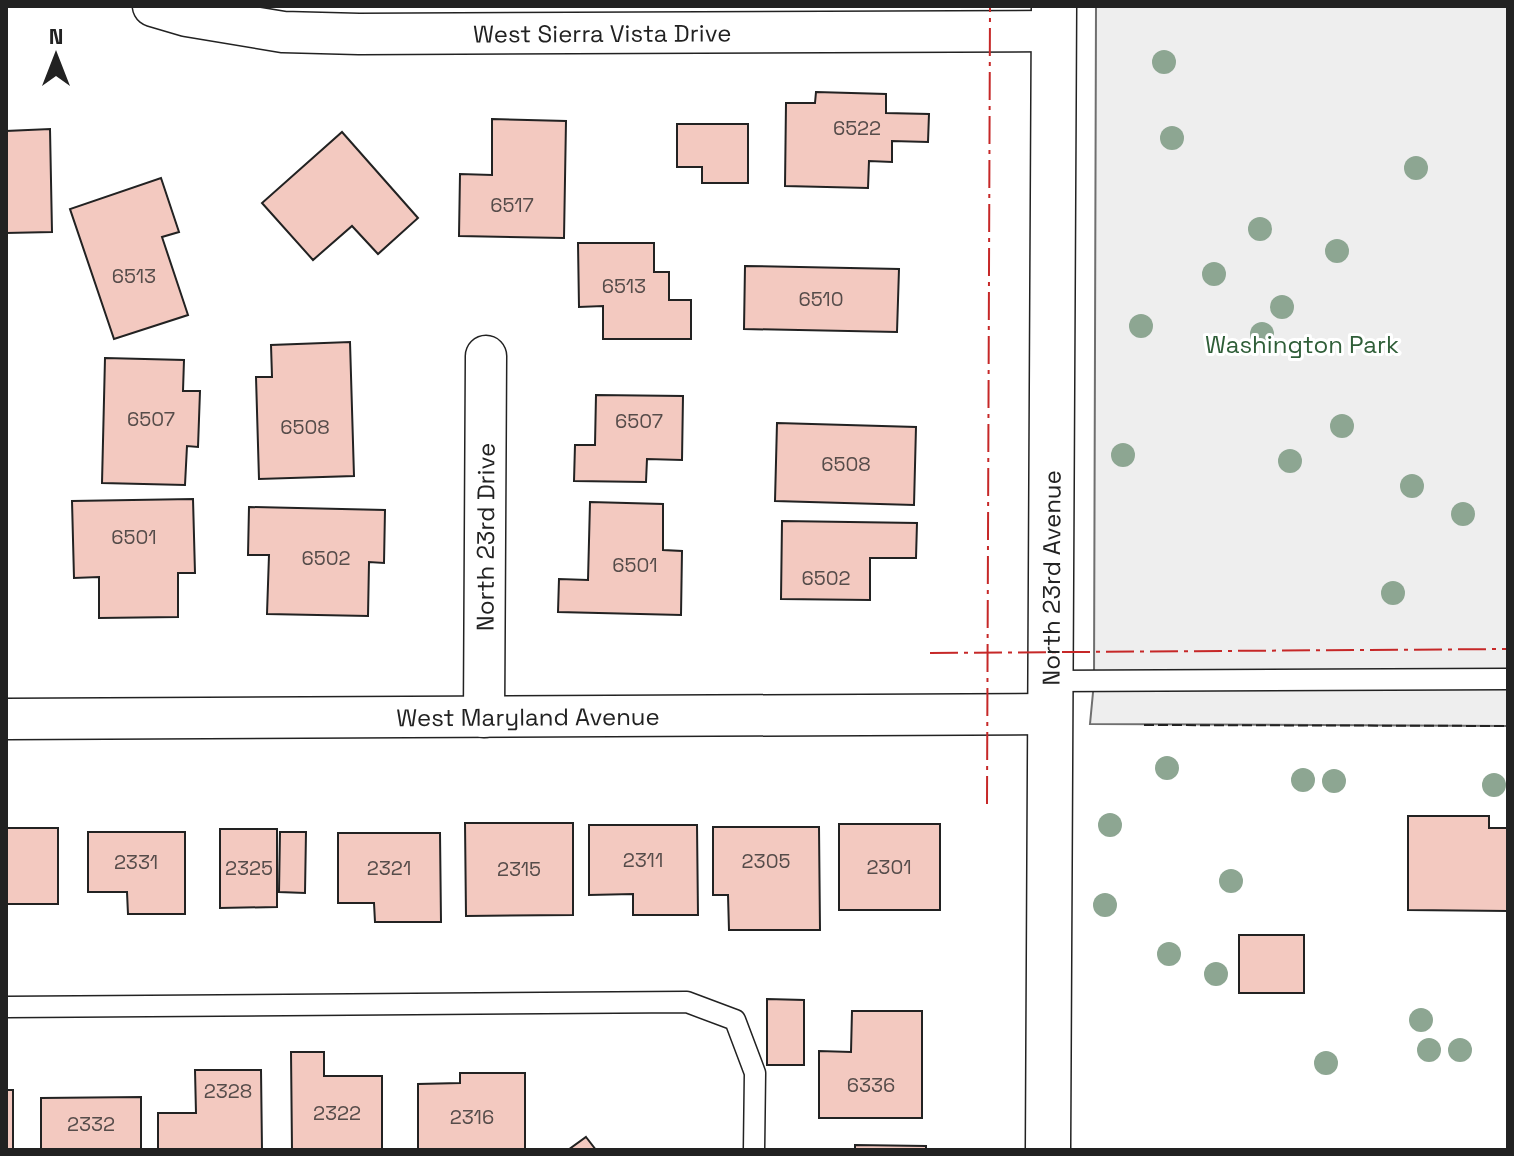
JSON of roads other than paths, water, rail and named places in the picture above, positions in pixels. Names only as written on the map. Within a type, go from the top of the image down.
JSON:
[{"type":"street","name":"West Sierra Vista Drive","points":[[153,6],[187,16],[283,32],[344,33],[1054,18]]},
{"type":"street","name":"North 23rd Avenue","points":[[1048,1150],[1054,18]]},
{"type":"street","name":"North 23rd Drive","points":[[484,717],[486,356]]},
{"type":"street","name":"West Maryland Avenue","points":[[6,719],[484,717],[1050,697]]},
{"type":"lane","points":[[1050,697],[1508,679]]},
{"type":"lane","points":[[6,1007],[687,1002],[735,1020],[755,1073],[754,1150]]},
{"type":"park label","name":"Washington Park","points":[[1302,344]]}]
